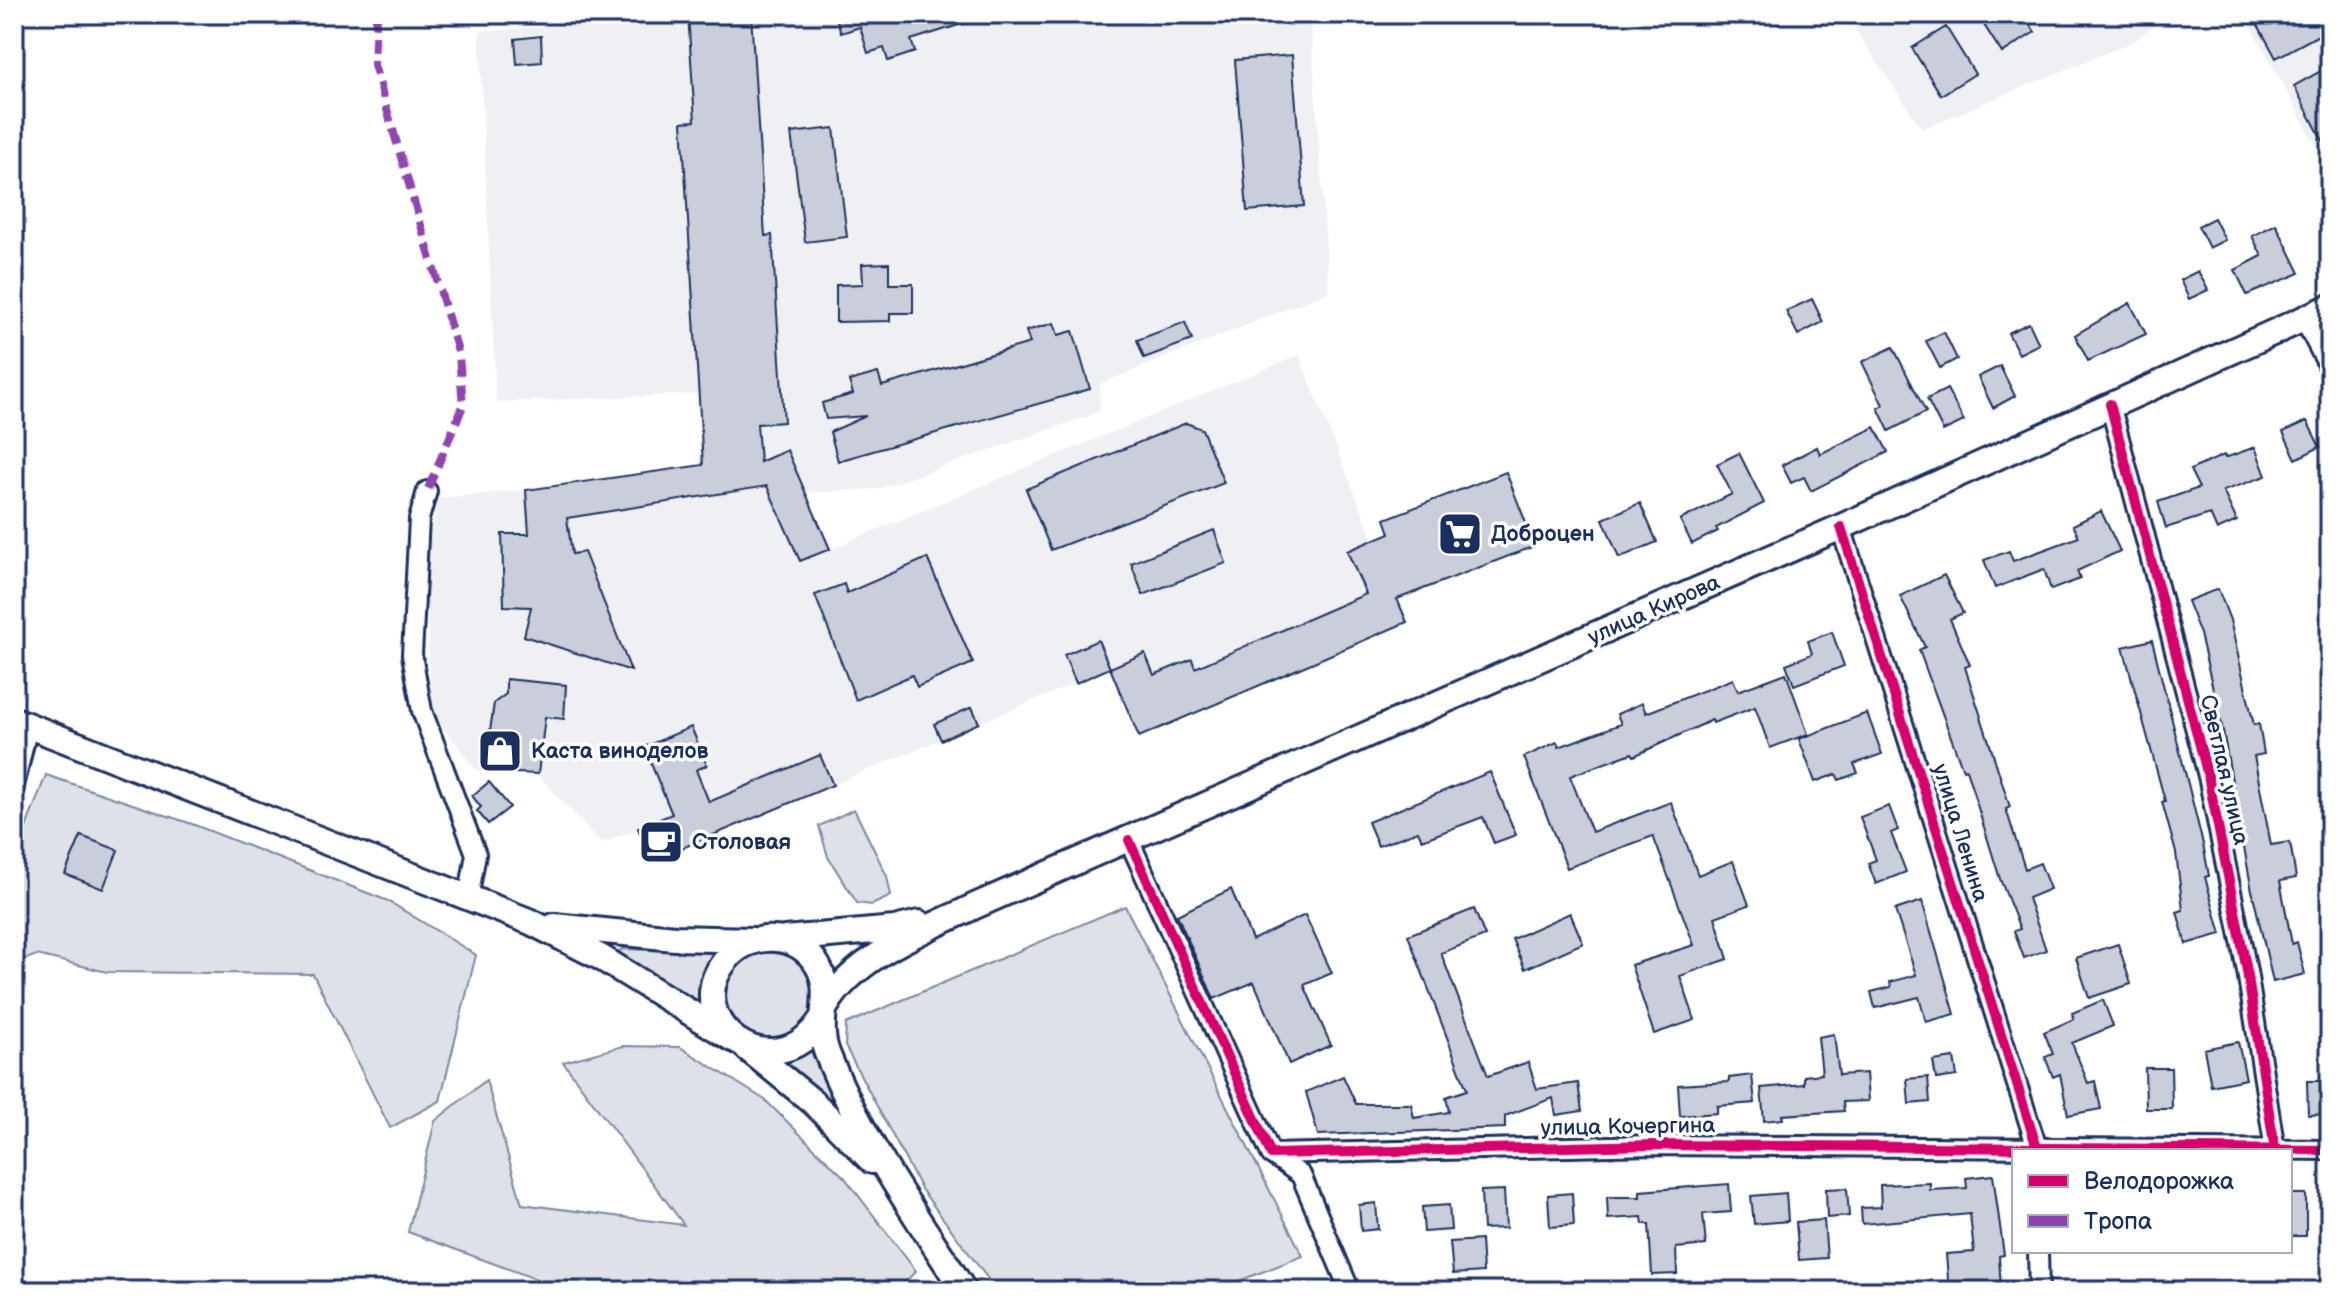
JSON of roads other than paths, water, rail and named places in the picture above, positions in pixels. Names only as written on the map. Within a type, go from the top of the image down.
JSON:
[{"type":"main road","name":"улица Кирова","points":[[975,906],[1841,527],[2330,307]]},
{"type":"main road","points":[[21,723],[531,922],[600,957],[739,1043],[856,1143],[912,1209]]},
{"type":"main road","points":[[531,922],[598,932],[782,939],[895,929],[975,906]]},
{"type":"main road","points":[[753,940],[724,961],[716,976],[715,1011],[739,1043],[762,1052],[782,1051],[800,1044],[847,980],[869,962],[975,906]]},
{"type":"main road","points":[[782,939],[814,959],[823,974],[826,1052],[912,1209],[964,1291]]},
{"type":"street","points":[[2304,319],[2330,369]]},
{"type":"street","name":"Светлая улица","points":[[2110,404],[2208,776],[2247,971],[2275,1149]]},
{"type":"street","points":[[427,491],[419,519],[412,655],[422,711],[476,854],[468,899]]},
{"type":"street","name":"улица Ленина","points":[[1841,527],[2038,1149]]},
{"type":"street","points":[[14,786],[21,723]]},
{"type":"street","points":[[1129,840],[1271,1154],[1301,1175],[1350,1291]]},
{"type":"street","name":"улица Кочергина","points":[[1271,1154],[1653,1145],[2038,1149]]},
{"type":"street","name":"улица Кочергина","points":[[2292,1150],[2330,1150]]},
{"type":"street","points":[[2038,1253],[2039,1291]]},
{"type":"place","name":"Доброцен","points":[[1460,534]]},
{"type":"place","name":"Каста виноделов","points":[[500,751]]},
{"type":"place","name":"Столовая","points":[[661,842]]}]
